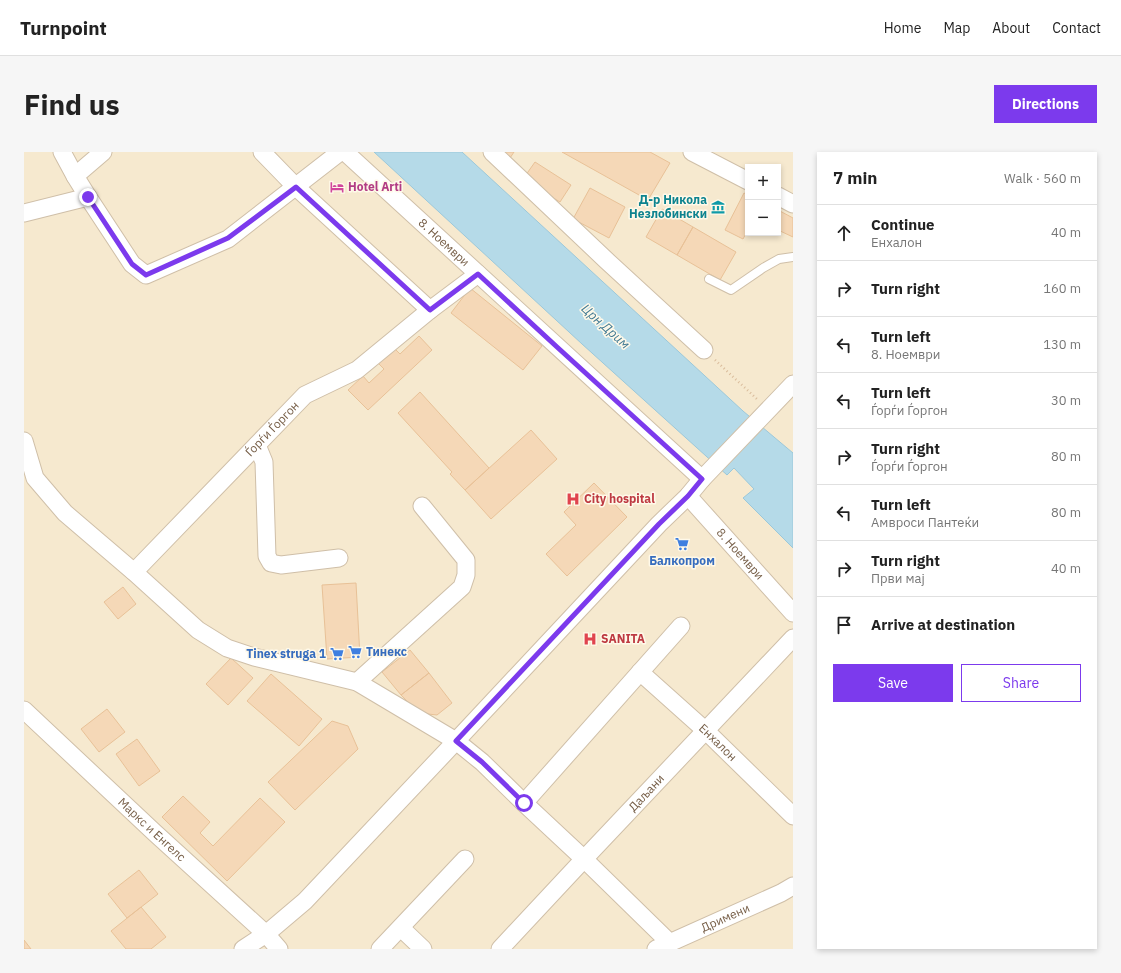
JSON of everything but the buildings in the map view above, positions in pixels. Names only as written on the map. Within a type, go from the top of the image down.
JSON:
[{"type":"street","points":[[62,152],[88,197],[132,264],[146,275],[228,238],[340,152]]},
{"type":"street","points":[[75,176],[103,152]]},
{"type":"street","points":[[262,152],[296,187],[430,310]]},
{"type":"street","name":"8. Ноември","points":[[344,152],[702,479]]},
{"type":"street","points":[[492,152],[704,350]]},
{"type":"street","points":[[692,152],[745,179]]},
{"type":"street","points":[[24,213],[88,197]]},
{"type":"street","points":[[781,198],[793,204]]},
{"type":"street","name":"Ѓорѓи Ѓоргон","points":[[134,572],[305,395],[357,370],[430,310],[478,274]]},
{"type":"street","points":[[243,949],[266,934],[305,901],[659,524],[688,496],[702,479],[769,409],[791,391]]},
{"type":"street","points":[[24,441],[35,478],[65,513],[134,572],[198,630],[227,648],[254,657],[357,682],[456,741],[482,762],[584,859],[663,946]]},
{"type":"street","points":[[257,445],[264,462],[267,556],[271,563],[280,566],[339,558]]},
{"type":"street","name":"8. Ноември","points":[[688,496],[793,612]]},
{"type":"street","points":[[357,682],[462,587],[466,575],[466,560],[422,506]]},
{"type":"street","points":[[524,803],[681,626]]},
{"type":"street","name":"Даљани","points":[[500,949],[793,638]]},
{"type":"street","name":"Енхалон","points":[[640,672],[706,730],[793,816]]},
{"type":"street","name":"Маркс и Енгелс","points":[[24,710],[155,833],[266,934],[279,949]]},
{"type":"street","points":[[380,949],[465,859]]},
{"type":"street","name":"Дримени","points":[[663,946],[781,893],[793,886]]},
{"type":"street","points":[[401,928],[423,949]]},
{"type":"lane","points":[[709,279],[731,290],[779,259],[793,257]]},
{"type":"path","points":[[717,362],[769,409]]},
{"type":"shaded area","points":[[24,152],[793,152],[793,949],[24,949]]},
{"type":"water","name":"Црн Дрим","points":[[374,152],[462,152],[743,411],[793,453],[793,548],[743,498],[754,489],[734,468],[727,475],[582,344]]},
{"type":"place","name":"Hotel Arti","points":[[337,187]]},
{"type":"place","name":"Д-р Никола Незлобински","points":[[718,207]]},
{"type":"place","name":"City hospital","points":[[573,499]]},
{"type":"place","name":"Балкопром","points":[[682,544]]},
{"type":"place","name":"SANITA","points":[[590,639]]},
{"type":"place","name":"Тинекс","points":[[355,652]]},
{"type":"place","name":"Tinex struga 1","points":[[337,654]]},
{"type":"route","points":[[88,197],[132,264],[146,275],[228,238],[296,187],[430,310],[478,274],[702,479],[688,496],[659,524],[456,741],[482,762],[524,803]]}]
